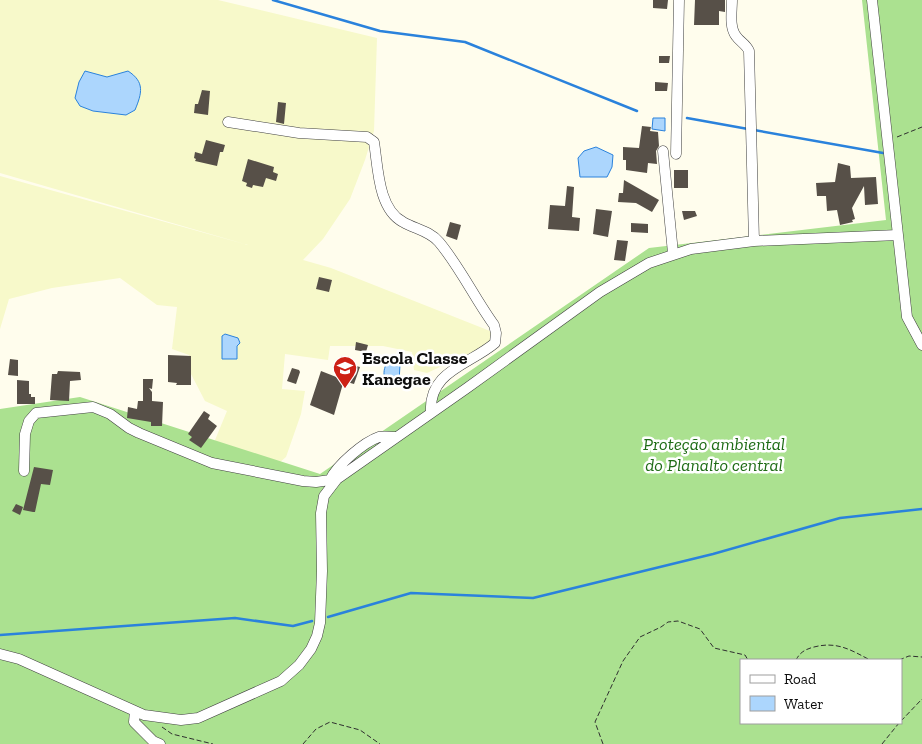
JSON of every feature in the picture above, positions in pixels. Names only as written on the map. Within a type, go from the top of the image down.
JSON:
[{"type":"street","points":[[676,154],[679,0]]},
{"type":"street","points":[[732,0],[732,27],[736,36],[746,44],[749,51],[754,241]]},
{"type":"street","points":[[872,0],[907,316],[922,345]]},
{"type":"street","points":[[228,122],[299,133],[367,137],[374,142],[377,172],[387,204],[394,217],[438,240],[494,325],[496,333],[495,343],[454,370],[437,384],[432,394],[431,413]]},
{"type":"street","points":[[663,151],[672,254]]},
{"type":"street","points":[[0,654],[19,659],[144,716],[181,720],[198,718],[281,681],[299,665],[311,649],[317,636],[320,623],[322,571],[321,513],[324,496],[333,479],[431,413],[600,292],[649,262],[691,249],[754,241],[898,235]]},
{"type":"street","points":[[24,471],[25,434],[29,421],[36,413],[93,407],[110,414],[139,433],[212,463],[303,481],[333,479]]},
{"type":"street","points":[[135,711],[134,722],[153,741],[160,744]]},
{"type":"path","points":[[888,141],[922,127]]},
{"type":"path","points":[[603,744],[595,722],[623,661],[640,637],[668,622],[678,621],[700,629],[714,648],[745,655],[747,659]]},
{"type":"path","points":[[797,659],[806,649],[826,644],[841,646],[868,659]]},
{"type":"path","points":[[902,659],[909,656],[922,657]]},
{"type":"path","points":[[902,720],[922,699]]},
{"type":"path","points":[[303,744],[316,729],[330,722],[360,730],[380,744]]},
{"type":"path","points":[[882,744],[898,724]]},
{"type":"path","points":[[158,725],[172,734],[213,744]]},
{"type":"green space","points":[[0,0],[218,0],[377,38],[374,131],[365,160],[350,199],[323,239],[303,260],[331,268],[490,331],[495,339],[483,347],[427,373],[414,370],[412,352],[383,346],[330,346],[328,360],[285,354],[282,389],[305,391],[301,414],[286,457],[272,469],[208,457],[227,411],[205,401],[191,374],[189,355],[172,349],[177,307],[157,305],[120,278],[52,288],[9,299],[0,329],[0,176],[248,245],[0,173]]},
{"type":"green space","name":"Proteção ambiental do Planalto central","points":[[862,0],[922,0],[922,744],[0,744],[0,409],[80,397],[320,474],[649,248],[886,220]]},
{"type":"water","points":[[85,71],[107,77],[128,71],[140,84],[140,93],[135,110],[126,115],[93,111],[80,106],[75,98],[79,82]]},
{"type":"water","points":[[653,118],[665,118],[665,131],[652,129]]},
{"type":"water","points":[[596,147],[613,155],[612,167],[607,177],[580,177],[578,158],[584,151]]},
{"type":"water","points":[[225,334],[238,338],[240,343],[237,346],[237,359],[222,359],[222,336]]},
{"type":"water","points":[[390,359],[400,364],[399,383],[390,385],[385,379],[384,372]]},
{"type":"building","points":[[653,0],[668,0],[667,9],[653,8]]},
{"type":"building","points":[[695,0],[725,0],[725,12],[719,11],[719,25],[694,25]]},
{"type":"building","points":[[659,56],[670,56],[669,63],[659,63]]},
{"type":"building","points":[[655,82],[668,83],[667,91],[655,91]]},
{"type":"building","points":[[202,90],[210,91],[208,115],[194,113],[195,104],[198,104]]},
{"type":"building","points":[[278,102],[286,103],[284,124],[276,122]]},
{"type":"building","points":[[642,126],[651,127],[650,131],[658,132],[657,164],[648,163],[647,173],[626,170],[626,160],[623,160],[623,147],[639,148]]},
{"type":"building","points":[[206,140],[225,145],[223,152],[220,152],[217,166],[195,161],[195,152],[202,154]]},
{"type":"building","points":[[248,159],[274,167],[273,172],[278,174],[276,181],[266,178],[263,187],[253,185],[252,188],[246,186],[247,183],[242,181]]},
{"type":"building","points":[[838,163],[850,166],[851,178],[876,177],[878,204],[865,205],[864,186],[852,208],[855,219],[852,220],[853,222],[840,225],[837,210],[827,211],[826,196],[817,196],[816,183],[835,182]]},
{"type":"building","points":[[674,170],[688,170],[688,188],[674,188]]},
{"type":"building","points":[[624,180],[659,200],[652,212],[636,203],[618,202],[619,193],[623,193]]},
{"type":"building","points":[[567,186],[574,187],[572,217],[580,218],[579,231],[548,229],[550,205],[565,206]]},
{"type":"building","points":[[596,209],[612,211],[608,237],[593,234]]},
{"type":"building","points":[[682,211],[695,211],[697,216],[684,220]]},
{"type":"building","points":[[450,222],[461,225],[457,240],[446,236]]},
{"type":"building","points":[[631,223],[648,224],[648,233],[631,232]]},
{"type":"building","points":[[617,240],[628,241],[625,261],[614,260]]},
{"type":"building","points":[[319,277],[332,280],[329,292],[316,289]]},
{"type":"building","points":[[356,342],[368,345],[366,352],[355,350]]},
{"type":"building","points":[[168,355],[191,356],[191,385],[176,385],[177,383],[168,382]]},
{"type":"building","points":[[10,359],[18,360],[18,376],[8,375]]},
{"type":"building","points":[[352,365],[360,367],[354,384],[347,382]]},
{"type":"building","points":[[292,368],[300,372],[296,384],[287,381]]},
{"type":"building","points":[[58,371],[80,372],[81,380],[70,381],[69,401],[50,400],[52,374],[57,374]]},
{"type":"building","points":[[321,371],[344,380],[334,415],[310,405]]},
{"type":"building","points":[[143,379],[153,379],[152,389],[149,388],[152,392],[152,401],[163,402],[162,426],[151,426],[151,422],[127,418],[128,407],[137,409],[138,401],[143,401]]},
{"type":"building","points":[[17,380],[29,381],[29,394],[31,394],[31,397],[35,397],[35,404],[17,404]]},
{"type":"building","points":[[204,411],[210,415],[208,419],[217,426],[201,448],[189,440],[192,437],[188,434]]},
{"type":"building","points":[[34,467],[53,470],[50,485],[41,484],[35,512],[33,512],[23,510]]},
{"type":"building","points":[[16,504],[23,507],[20,515],[12,511]]},
{"type":"waterway","points":[[273,0],[380,31],[465,42],[637,111]]},
{"type":"waterway","points":[[687,118],[748,129]]},
{"type":"waterway","points":[[754,130],[883,153]]},
{"type":"waterway","points":[[328,617],[411,593],[533,598],[713,554],[840,518],[922,509]]},
{"type":"waterway","points":[[0,635],[235,618],[293,626],[312,621]]},
{"type":"place","name":"Escola Classe Kanegae","points":[[345,389]]}]
